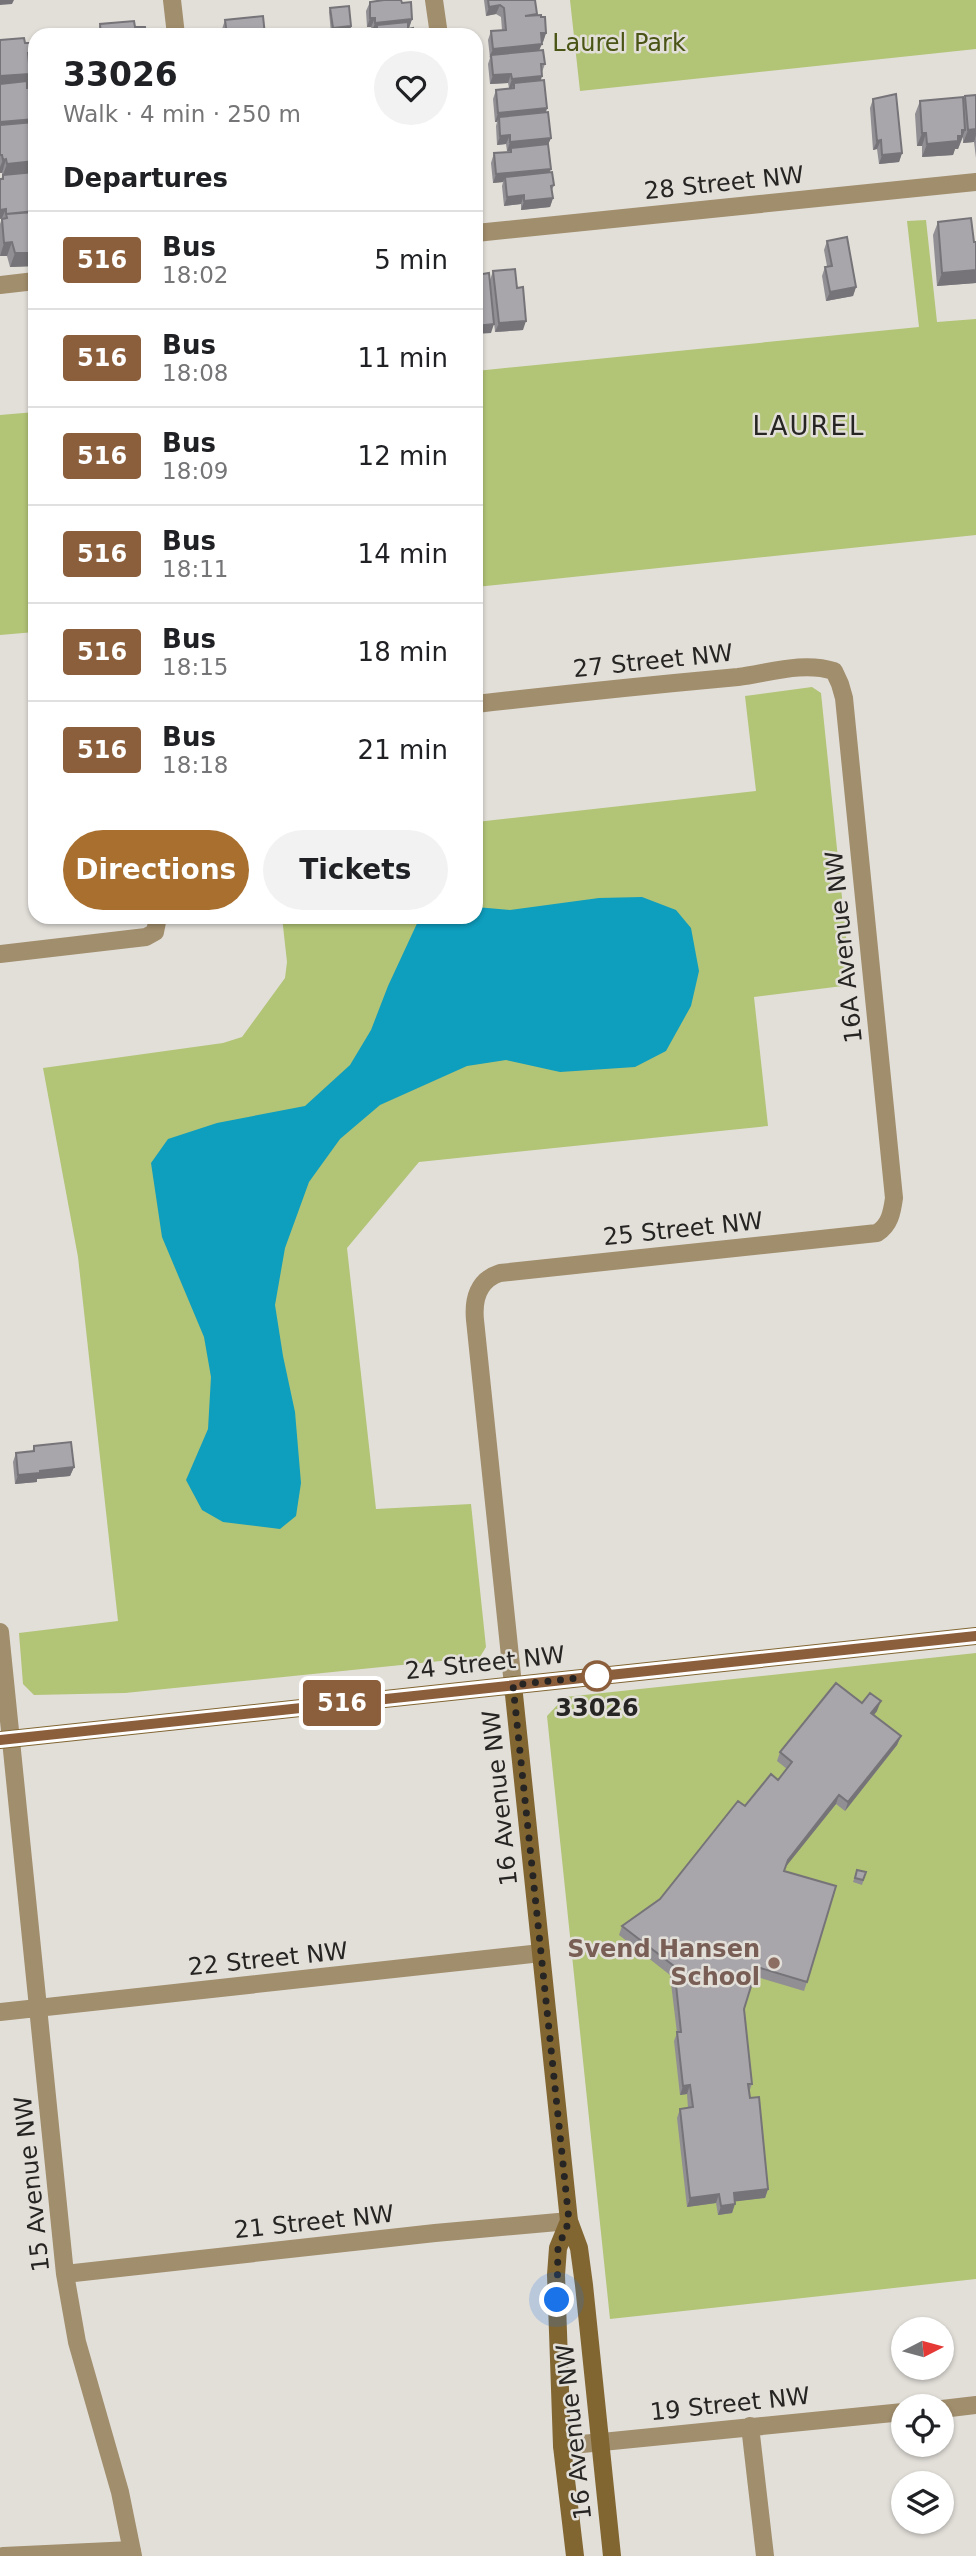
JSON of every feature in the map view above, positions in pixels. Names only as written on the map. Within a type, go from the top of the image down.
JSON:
[{"type":"street","points":[[172,0],[175,28]]},
{"type":"street","points":[[434,0],[438,28]]},
{"type":"street","name":"28 Street NW","points":[[483,232],[976,182]]},
{"type":"street","points":[[0,285],[28,282]]},
{"type":"street","name":"27 Street NW","points":[[483,703],[808,667],[822,667],[834,671]]},
{"type":"street","name":"16A Avenue NW","points":[[834,671],[844,698],[892,1176],[894,1198],[889,1220]]},
{"type":"street","points":[[0,954],[132,940],[146,937],[157,925]]},
{"type":"street","name":"25 Street NW","points":[[480,1286],[500,1273],[877,1233],[889,1220]]},
{"type":"street","name":"16 Avenue NW","points":[[480,1286],[474,1306],[475,1320],[569,2221],[579,2248],[584,2285],[612,2556]]},
{"type":"street","name":"15 Avenue NW","points":[[0,1632],[5,1739],[38,2008],[65,2274],[77,2342],[120,2492],[133,2553]]},
{"type":"street","name":"24 Street NW","points":[[5,1739],[976,1636]]},
{"type":"street","name":"22 Street NW","points":[[0,2012],[406,1970],[541,1953]]},
{"type":"street","name":"16 Avenue NW","points":[[569,2221],[558,2248],[556,2276],[562,2446],[575,2556]]},
{"type":"street","name":"21 Street NW","points":[[65,2274],[569,2221]]},
{"type":"street","points":[[954,2408],[976,2405]]},
{"type":"street","name":"19 Street NW","points":[[562,2446],[891,2413]]},
{"type":"street","points":[[750,2426],[765,2556]]},
{"type":"street","points":[[3,2556],[133,2553]]},
{"type":"green space","name":"Laurel Park","points":[[570,0],[976,0],[976,49],[580,91]]},
{"type":"green space","points":[[926,220],[937,322],[976,319],[976,535],[483,586],[483,370],[919,327],[907,221]]},
{"type":"green space","points":[[28,413],[28,633],[0,635],[0,415]]},
{"type":"green space","points":[[812,687],[821,693],[851,985],[754,997],[768,1126],[419,1162],[347,1248],[376,1509],[471,1504],[486,1647],[480,1657],[125,1693],[34,1695],[23,1684],[19,1633],[118,1621],[78,1257],[43,1068],[223,1043],[242,1037],[285,978],[287,962],[283,924],[483,924],[483,821],[756,791],[745,696]]},
{"type":"green space","name":"Svend Hansen School","points":[[976,1653],[976,2279],[610,2319],[547,1716],[565,1697]]},
{"type":"water","points":[[642,897],[676,910],[691,928],[699,971],[691,1006],[666,1051],[635,1067],[560,1072],[506,1060],[467,1066],[380,1105],[340,1139],[309,1182],[285,1248],[275,1305],[295,1412],[301,1483],[296,1516],[280,1529],[223,1522],[202,1510],[186,1480],[208,1429],[211,1377],[204,1337],[162,1237],[151,1163],[168,1139],[217,1123],[305,1106],[350,1065],[371,1030],[417,924],[483,924],[483,908],[510,910],[599,898]]},
{"type":"building","points":[[488,0],[535,0],[537,14],[525,16],[545,17],[546,33],[541,33],[542,44],[493,49],[491,31],[506,30],[504,8],[500,5],[489,7]]},
{"type":"building","points":[[370,2],[411,2],[412,19],[375,23],[375,18],[370,18]]},
{"type":"building","points":[[349,6],[351,26],[333,28],[330,8]]},
{"type":"building","points":[[263,16],[264,28],[226,28],[225,20]]},
{"type":"building","points":[[134,21],[135,27],[145,28],[100,28],[100,24]]},
{"type":"building","points":[[408,22],[408,28],[377,28],[377,25]]},
{"type":"building","points":[[24,38],[25,43],[28,43],[28,74],[0,76],[0,40]]},
{"type":"building","points":[[543,50],[545,64],[541,64],[542,76],[512,79],[511,74],[493,75],[491,55]]},
{"type":"building","points":[[544,80],[547,108],[498,113],[496,90],[514,88],[514,83]]},
{"type":"building","points":[[27,81],[28,120],[0,122],[0,84]]},
{"type":"building","points":[[896,94],[902,153],[882,155],[881,140],[877,141],[873,99]]},
{"type":"building","points":[[976,95],[976,129],[968,130],[965,96]]},
{"type":"building","points":[[963,97],[965,130],[962,130],[962,136],[958,136],[958,141],[927,144],[926,133],[922,133],[920,101]]},
{"type":"building","points":[[548,112],[551,138],[510,142],[510,135],[500,136],[499,117]]},
{"type":"building","points":[[28,123],[28,162],[7,164],[6,159],[3,160],[0,155],[0,125]]},
{"type":"building","points":[[548,144],[551,169],[496,174],[494,153],[511,152],[511,148]]},
{"type":"building","points":[[552,172],[553,198],[524,201],[524,195],[507,197],[505,177]]},
{"type":"building","points":[[28,173],[28,212],[6,214],[6,209],[0,210],[0,179],[3,179],[3,175]]},
{"type":"building","points":[[28,212],[28,253],[15,253],[12,242],[4,243],[2,219],[7,218],[6,214]]},
{"type":"building","points":[[971,218],[976,242],[976,270],[942,273],[938,222]]},
{"type":"building","points":[[847,237],[856,287],[830,292],[825,267],[832,266],[827,241]]},
{"type":"building","points":[[515,269],[517,288],[523,287],[526,321],[499,323],[493,271]]},
{"type":"building","points":[[489,273],[494,324],[483,325],[483,274]]},
{"type":"building","points":[[71,1442],[74,1467],[18,1475],[16,1453],[34,1451],[34,1446]]},
{"type":"building","name":"Svend Hansen School","points":[[836,1683],[862,1703],[870,1693],[881,1701],[871,1713],[901,1736],[848,1802],[839,1795],[788,1860],[784,1871],[836,1886],[807,1982],[757,1967],[744,2009],[752,2084],[748,2084],[750,2098],[759,2097],[768,2189],[734,2193],[735,2204],[721,2206],[719,2194],[690,2198],[680,2109],[693,2107],[690,2085],[683,2086],[674,1966],[622,1926],[660,1899],[738,1801],[745,1806],[771,1774],[778,1780],[792,1762],[780,1752]]},
{"type":"building","points":[[857,1870],[866,1872],[863,1880],[855,1878]]},
{"type":"bus line","name":"516","points":[[0,1740],[976,1636]]},
{"type":"place","name":"33026","points":[[597,1676]]},
{"type":"place","name":"Svend Hansen School","points":[[774,1963]]},
{"type":"district","name":"LAUREL","points":[[809,426]]},
{"type":"route","points":[[557,2300],[558,2248],[569,2221],[513,1685],[597,1676]]}]
